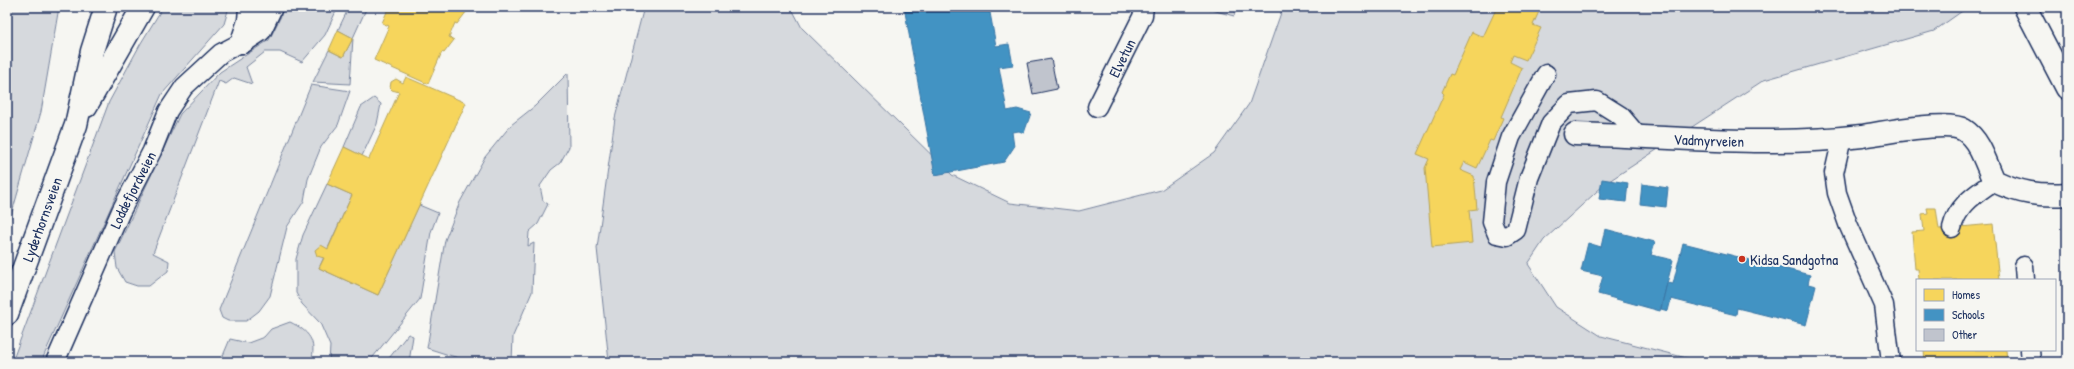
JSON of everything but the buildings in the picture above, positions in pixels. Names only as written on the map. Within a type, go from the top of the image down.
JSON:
[{"type":"street","name":"Lyderhornsveien","points":[[7,314],[76,125],[92,51],[106,7]]},
{"type":"street","name":"Lyderhornsveien","points":[[76,125],[143,7]]},
{"type":"street","points":[[242,42],[249,21],[250,7]]},
{"type":"street","name":"Loddefjordveien","points":[[242,42],[260,30],[271,7]]},
{"type":"street","points":[[2025,7],[2067,88]]},
{"type":"street","name":"Vadmyrveien","points":[[1575,134],[1762,142],[1842,138],[1940,126],[1963,129],[1977,142],[1994,181]]},
{"type":"street","points":[[1994,181],[2013,190],[2041,196],[2067,194]]},
{"type":"lane","name":"Elvetun","points":[[1097,107],[1142,15],[1144,7]]},
{"type":"lane","name":"Loddefjordveien","points":[[55,362],[121,211],[152,151],[168,111],[184,87],[222,53],[242,42]]},
{"type":"lane","points":[[1546,74],[1511,136],[1496,182],[1492,222],[1498,234],[1507,236],[1516,230],[1529,178],[1549,130],[1552,123],[1569,104],[1597,101],[1621,116],[1638,136]]},
{"type":"lane","points":[[1842,138],[1834,173],[1836,193],[1884,305],[1891,362]]},
{"type":"lane","points":[[1952,228],[1954,217],[1966,202],[1994,181]]},
{"type":"lane","points":[[2030,351],[2031,362]]},
{"type":"shaded area","points":[[7,7],[59,7],[41,112],[7,230]]},
{"type":"shaded area","points":[[163,7],[229,7],[224,24],[162,94],[41,362],[12,362],[109,102],[141,43]]},
{"type":"shaded area","points":[[282,7],[338,7],[325,35],[302,62],[280,52],[265,52],[246,67],[252,84],[234,78],[226,84],[219,81],[153,253],[169,261],[168,271],[149,286],[137,286],[125,282],[117,268],[115,252],[180,114],[220,72],[269,40],[281,16]]},
{"type":"shaded area","points":[[349,7],[367,7],[353,38],[338,30]]},
{"type":"shaded area","points":[[644,7],[791,7],[802,28],[952,175],[1010,203],[1079,211],[1161,190],[1214,153],[1249,104],[1283,7],[1968,7],[1934,31],[1764,80],[1606,183],[1544,240],[1528,264],[1556,307],[1601,336],[1702,362],[609,362],[597,248],[615,118]]},
{"type":"shaded area","points":[[1201,7],[1237,7],[1234,16]]},
{"type":"shaded area","points":[[353,38],[350,84],[313,82],[329,50],[343,57]]},
{"type":"shaded area","points":[[568,73],[569,147],[560,163],[551,170],[540,186],[543,201],[548,204],[538,224],[529,232],[528,246],[534,243],[532,292],[513,336],[512,362],[471,362],[427,348],[445,240],[460,202],[485,157],[511,125],[535,106]]},
{"type":"shaded area","points":[[311,85],[350,91],[338,125],[321,147],[308,179],[304,201],[287,227],[270,296],[259,311],[246,321],[228,321],[222,318],[219,310]]},
{"type":"shaded area","points":[[374,98],[381,104],[377,124],[362,156],[344,147],[361,107]]},
{"type":"shaded area","points":[[327,184],[352,195],[319,268],[378,295],[419,205],[438,213],[431,232],[420,299],[369,362],[329,362],[330,346],[320,323],[302,304],[296,293],[296,259],[303,235]]},
{"type":"shaded area","points":[[290,322],[297,325],[307,333],[310,338],[313,348],[311,362],[231,362],[222,358],[230,339],[248,343],[264,337],[271,329]]},
{"type":"shaded area","points":[[408,334],[413,336],[409,362],[386,362]]},
{"type":"place","name":"Kidsa Sandgotna","points":[[1742,259]]}]
